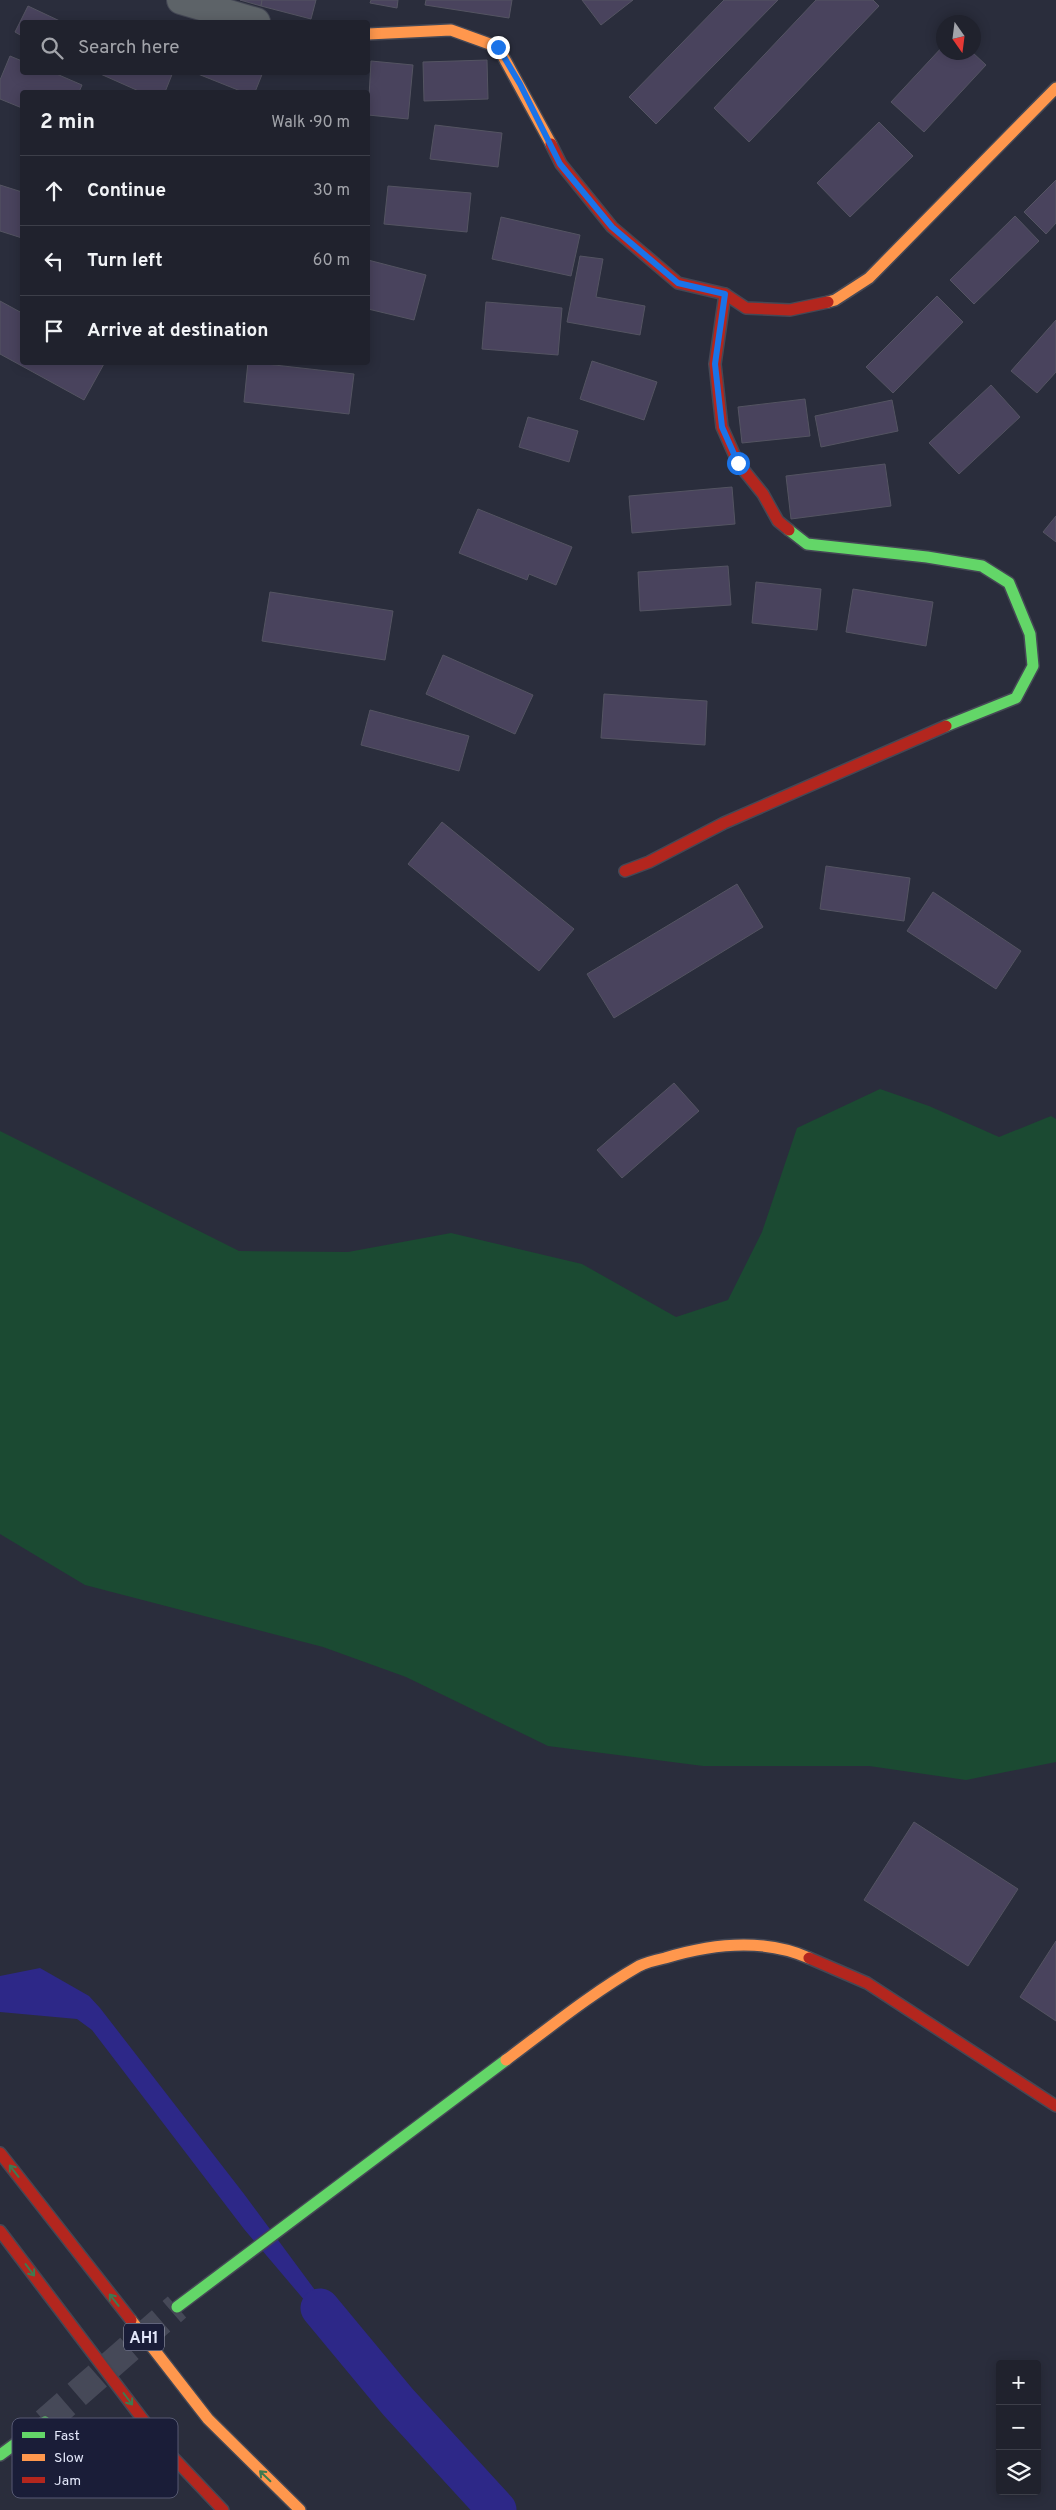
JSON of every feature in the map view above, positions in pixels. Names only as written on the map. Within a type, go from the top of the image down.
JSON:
[{"type":"main road","points":[[370,34],[451,30],[498,47],[520,84],[560,164],[612,227],[678,283],[725,294],[746,308],[790,310],[835,300],[869,278],[1056,88]]},
{"type":"main road","points":[[625,871],[649,862],[724,823],[902,743],[1016,698],[1034,666],[1030,634],[1009,583],[982,566],[807,544],[778,521],[763,494],[738,463],[722,427],[715,364],[725,294]]},
{"type":"main road","points":[[177,2308],[571,2011],[641,1965],[692,1949],[738,1944],[792,1950],[866,1983],[1056,2106]]},
{"type":"main road","name":"AH1","points":[[0,2153],[208,2420],[300,2510]]},
{"type":"main road","points":[[0,2231],[142,2418]]},
{"type":"main road","points":[[0,2455],[12,2446]]},
{"type":"main road","points":[[178,2463],[223,2510]]},
{"type":"street","points":[[181,0],[249,20]]},
{"type":"green space","points":[[880,1089],[929,1106],[999,1137],[1051,1116],[1056,1119],[1056,1762],[966,1780],[869,1766],[703,1766],[548,1746],[406,1677],[323,1647],[85,1585],[0,1534],[0,1131],[239,1251],[348,1252],[451,1233],[582,1264],[676,1317],[728,1300],[762,1232],[797,1128]]},
{"type":"shaded area","points":[[40,1968],[89,1996],[100,2008],[244,2194],[357,2347],[350,2354],[244,2229],[92,2030],[77,2019],[0,2012],[0,1976]]},
{"type":"building","points":[[240,0],[262,0],[261,6]]},
{"type":"building","points":[[262,0],[316,0],[311,19],[261,6]]},
{"type":"building","points":[[371,0],[398,0],[397,8],[370,3]]},
{"type":"building","points":[[426,0],[512,0],[509,18],[425,5]]},
{"type":"building","points":[[582,0],[633,0],[601,25]]},
{"type":"building","points":[[724,0],[778,0],[656,124],[629,97]]},
{"type":"building","points":[[816,0],[873,0],[879,6],[749,142],[714,108]]},
{"type":"building","points":[[28,6],[58,20],[21,20]]},
{"type":"building","points":[[20,22],[20,35],[15,32]]},
{"type":"building","points":[[936,54],[936,60],[981,60],[986,65],[924,132],[891,102]]},
{"type":"building","points":[[10,56],[20,60],[20,75],[59,75],[82,85],[80,90],[20,90],[20,107],[0,99],[0,80]]},
{"type":"building","points":[[487,60],[488,99],[424,101],[423,62]]},
{"type":"building","points":[[371,61],[413,65],[408,119],[370,115]]},
{"type":"building","points":[[103,75],[172,75],[166,90],[136,90]]},
{"type":"building","points":[[200,75],[262,75],[256,90],[238,90]]},
{"type":"building","points":[[879,122],[913,156],[850,217],[817,183]]},
{"type":"building","points":[[435,125],[502,133],[498,167],[430,159]]},
{"type":"building","points":[[1056,180],[1056,223],[1046,234],[1024,212]]},
{"type":"building","points":[[0,185],[20,191],[20,237],[0,231]]},
{"type":"building","points":[[388,186],[471,193],[467,232],[384,224]]},
{"type":"building","points":[[1015,216],[1039,241],[974,304],[950,280]]},
{"type":"building","points":[[501,217],[580,235],[571,276],[492,259]]},
{"type":"building","points":[[580,256],[603,259],[596,297],[645,306],[640,335],[567,322]]},
{"type":"building","points":[[370,261],[426,275],[414,320],[370,309]]},
{"type":"building","points":[[937,296],[963,322],[893,393],[866,367]]},
{"type":"building","points":[[0,301],[20,312],[20,365],[0,354]]},
{"type":"building","points":[[486,302],[562,308],[558,355],[482,349]]},
{"type":"building","points":[[1056,320],[1056,372],[1037,393],[1011,371]]},
{"type":"building","points":[[592,361],[657,382],[644,420],[580,399]]},
{"type":"building","points":[[20,365],[103,365],[84,400]]},
{"type":"building","points":[[248,365],[274,365],[354,374],[349,414],[244,402]]},
{"type":"building","points":[[991,385],[1020,417],[959,474],[929,443]]},
{"type":"building","points":[[805,399],[810,436],[742,443],[738,407]]},
{"type":"building","points":[[892,400],[898,431],[821,447],[815,416]]},
{"type":"building","points":[[528,417],[578,431],[569,462],[519,447]]},
{"type":"building","points":[[885,464],[891,506],[791,519],[786,476]]},
{"type":"building","points":[[732,487],[735,524],[632,533],[629,496]]},
{"type":"building","points":[[478,509],[572,547],[556,585],[529,574],[527,580],[459,553]]},
{"type":"building","points":[[1056,516],[1056,542],[1043,532]]},
{"type":"building","points":[[728,566],[731,605],[640,611],[638,572]]},
{"type":"building","points":[[756,582],[821,589],[817,630],[752,623]]},
{"type":"building","points":[[853,589],[933,602],[926,646],[846,632]]},
{"type":"building","points":[[270,592],[393,611],[385,660],[262,641]]},
{"type":"building","points":[[443,655],[533,695],[515,734],[426,694]]},
{"type":"building","points":[[604,694],[707,701],[705,745],[601,738]]},
{"type":"building","points":[[370,710],[469,736],[459,771],[361,745]]},
{"type":"building","points":[[442,822],[574,929],[539,971],[408,864]]},
{"type":"building","points":[[826,866],[910,878],[904,921],[820,909]]},
{"type":"building","points":[[737,884],[763,927],[614,1018],[587,974]]},
{"type":"building","points":[[933,892],[1021,951],[996,989],[907,931]]},
{"type":"building","points":[[674,1083],[699,1111],[622,1178],[597,1150]]},
{"type":"building","points":[[914,1822],[1018,1889],[968,1966],[864,1900]]},
{"type":"building","points":[[1056,1941],[1056,2021],[1020,1997]]},
{"type":"waterway","points":[[320,2308],[398,2402],[497,2510]]},
{"type":"tunnel","points":[[50,2418],[177,2307]]},
{"type":"traffic: fast","points":[[789,530],[807,544],[927,557],[982,566],[1009,583],[1030,634],[1033,666],[1016,698],[946,726]]},
{"type":"traffic: fast","points":[[177,2307],[506,2060]]},
{"type":"traffic: fast","points":[[0,2455],[12,2446]]},
{"type":"traffic: slow","points":[[370,34],[451,30],[498,47],[551,144]]},
{"type":"traffic: slow","points":[[828,302],[835,300],[869,278],[1056,88]]},
{"type":"traffic: slow","points":[[506,2060],[604,1988],[648,1962],[701,1949],[737,1945],[774,1948],[809,1958]]},
{"type":"traffic: slow","points":[[131,2320],[208,2419],[300,2510]]},
{"type":"traffic: jam","points":[[551,144],[561,164],[612,227],[678,283],[725,294],[746,308],[790,310],[828,302]]},
{"type":"traffic: jam","points":[[725,294],[715,364],[722,427],[738,463],[763,494],[778,521],[789,530]]},
{"type":"traffic: jam","points":[[625,871],[649,862],[724,823],[946,726]]},
{"type":"traffic: jam","points":[[809,1958],[867,1983],[1056,2106]]},
{"type":"traffic: jam","points":[[0,2153],[131,2320]]},
{"type":"traffic: jam","points":[[0,2231],[142,2418]]},
{"type":"traffic: jam","points":[[178,2463],[223,2510]]},
{"type":"route","points":[[498,47],[520,84],[560,164],[612,227],[678,283],[725,294],[715,364],[722,427],[738,463]]}]
